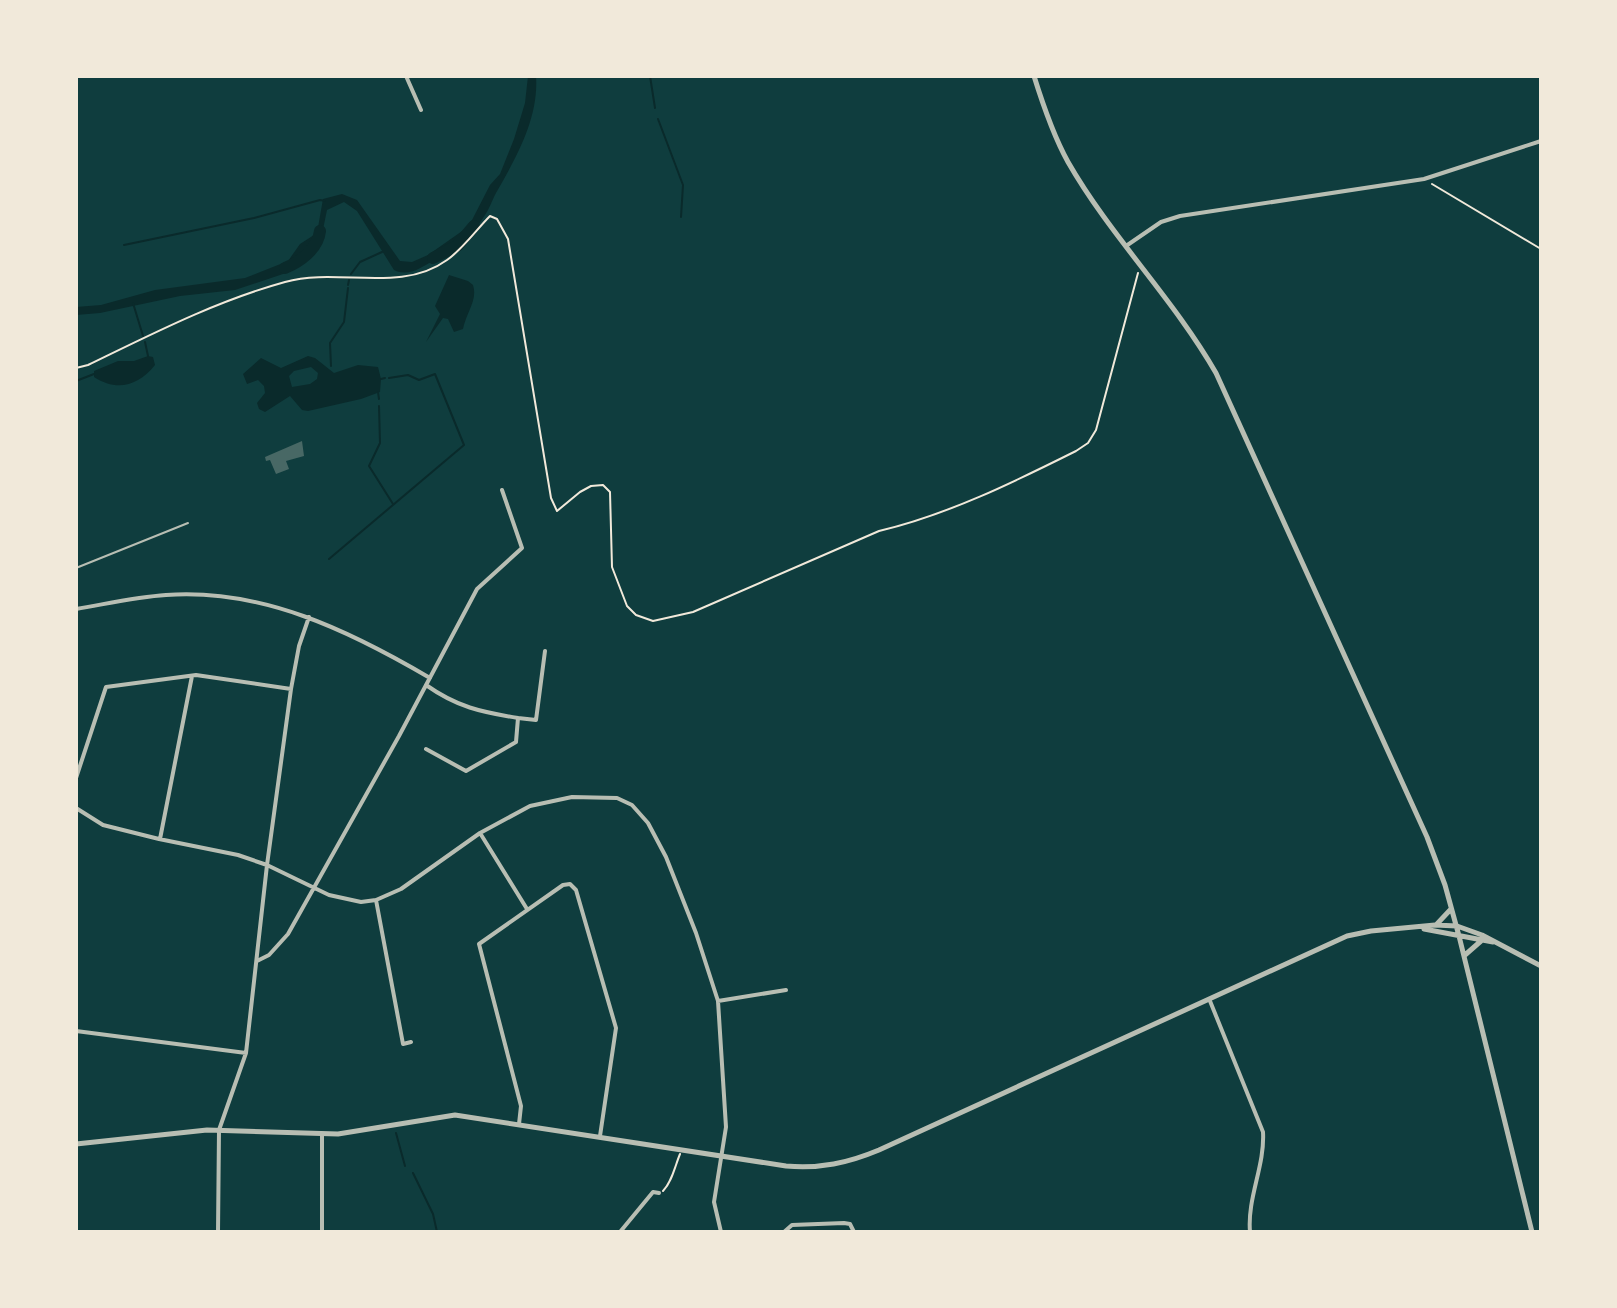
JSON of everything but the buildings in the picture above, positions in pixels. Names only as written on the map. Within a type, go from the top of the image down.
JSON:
[{"type":"street","points":[[406,76],[421,110]]},
{"type":"street","points":[[1034,76],[1067,159],[1126,246],[1189,330],[1216,373],[1427,837],[1457,926],[1532,1232]]},
{"type":"street","points":[[1126,246],[1149,229],[1180,216],[1424,179],[1541,141]]},
{"type":"street","points":[[257,961],[269,955],[285,938],[477,589],[522,548],[502,490]]},
{"type":"street","points":[[76,609],[167,595],[261,604],[309,617],[386,653],[430,678]]},
{"type":"street","points":[[218,1232],[219,1130],[246,1053],[291,689],[299,646],[309,617]]},
{"type":"street","points":[[426,685],[454,704],[536,720],[545,651]]},
{"type":"street","points":[[76,778],[106,687],[196,675],[291,689]]},
{"type":"street","points":[[159,839],[192,676]]},
{"type":"street","points":[[426,749],[466,771],[516,742],[518,718]]},
{"type":"street","points":[[76,808],[103,825],[238,855],[347,901],[376,900],[421,876],[480,833],[530,806],[572,797],[607,797],[625,801],[638,809],[666,857],[696,933],[718,1001],[726,1127],[714,1202],[721,1232]]},
{"type":"street","points":[[480,833],[527,909]]},
{"type":"street","points":[[519,1124],[521,1106],[478,949],[483,939],[563,885],[570,884],[576,890],[616,1028],[600,1136]]},
{"type":"street","points":[[376,900],[403,1044],[411,1042]]},
{"type":"street","points":[[1435,925],[1452,909]]},
{"type":"street","points":[[76,1144],[219,1130],[322,1135],[361,1131],[443,1115],[470,1116],[798,1167],[824,1166],[879,1150],[1347,936],[1435,925],[1457,926],[1524,955],[1541,966]]},
{"type":"street","points":[[1421,928],[1493,942]]},
{"type":"street","points":[[1464,955],[1481,941]]},
{"type":"street","points":[[718,1001],[786,990]]},
{"type":"street","points":[[1210,1001],[1263,1132],[1263,1153],[1252,1203],[1250,1232]]},
{"type":"street","points":[[76,1031],[246,1053]]},
{"type":"street","points":[[322,1135],[322,1232]]},
{"type":"street","points":[[620,1232],[653,1192],[659,1193]]},
{"type":"street","points":[[784,1232],[792,1225],[844,1223],[850,1224],[854,1232]]},
{"type":"lane","points":[[76,568],[188,523]]},
{"type":"path","points":[[1424,179],[1541,249]]},
{"type":"path","points":[[76,368],[206,308],[288,281],[315,276],[412,276],[447,260],[490,216],[497,219],[508,239],[551,498],[557,511],[591,486],[603,485],[610,492],[612,567],[627,606],[636,615],[653,621],[693,612],[879,531],[902,526],[1005,485],[1088,443],[1096,430],[1106,398],[1139,271]]},
{"type":"path","points":[[659,1193],[670,1183],[681,1149]]},
{"type":"water","points":[[528,76],[536,76],[530,122],[487,212],[462,240],[419,269],[404,273],[394,270],[357,211],[344,202],[327,210],[321,239],[283,274],[235,290],[180,296],[76,315],[76,307],[101,305],[155,290],[245,278],[288,261],[300,244],[317,233],[323,199],[342,194],[357,200],[400,261],[412,262],[428,255],[465,229],[490,185],[500,174],[525,103]]},
{"type":"water","points":[[449,275],[473,285],[471,307],[463,329],[454,332],[448,319],[443,318],[426,342],[440,314],[435,306]]},
{"type":"water","points":[[308,356],[334,373],[358,365],[378,367],[380,392],[308,411],[302,410],[290,396],[265,412],[259,409],[257,403],[265,393],[264,386],[258,380],[247,384],[243,374],[261,358],[281,368]],"holes":[[[311,367],[318,373],[317,379],[310,384],[292,387],[289,376],[294,371]]]},
{"type":"water","points":[[153,357],[155,365],[134,382],[111,384],[94,377],[94,371],[118,361],[134,361]]},
{"type":"waterway","points":[[650,76],[655,108]]},
{"type":"waterway","points":[[658,119],[683,185],[681,217]]},
{"type":"waterway","points":[[124,245],[325,201]]},
{"type":"waterway","points":[[433,258],[457,246],[474,226]]},
{"type":"waterway","points":[[285,268],[307,254],[316,244],[320,231]]},
{"type":"waterway","points":[[351,274],[360,262],[382,252]]},
{"type":"waterway","points":[[348,285],[349,280]]},
{"type":"waterway","points":[[331,366],[330,343],[344,322],[348,288]]},
{"type":"waterway","points":[[133,303],[143,336]]},
{"type":"waterway","points":[[145,342],[148,356]]},
{"type":"waterway","points":[[76,381],[94,374]]},
{"type":"waterway","points":[[329,559],[464,445],[435,374],[419,380],[408,375],[389,378]]},
{"type":"waterway","points":[[381,379],[385,378]]},
{"type":"waterway","points":[[378,392],[379,399]]},
{"type":"waterway","points":[[379,406],[380,443],[369,466],[393,504]]},
{"type":"waterway","points":[[396,1133],[405,1166]]},
{"type":"waterway","points":[[413,1173],[433,1214],[437,1232]]}]
